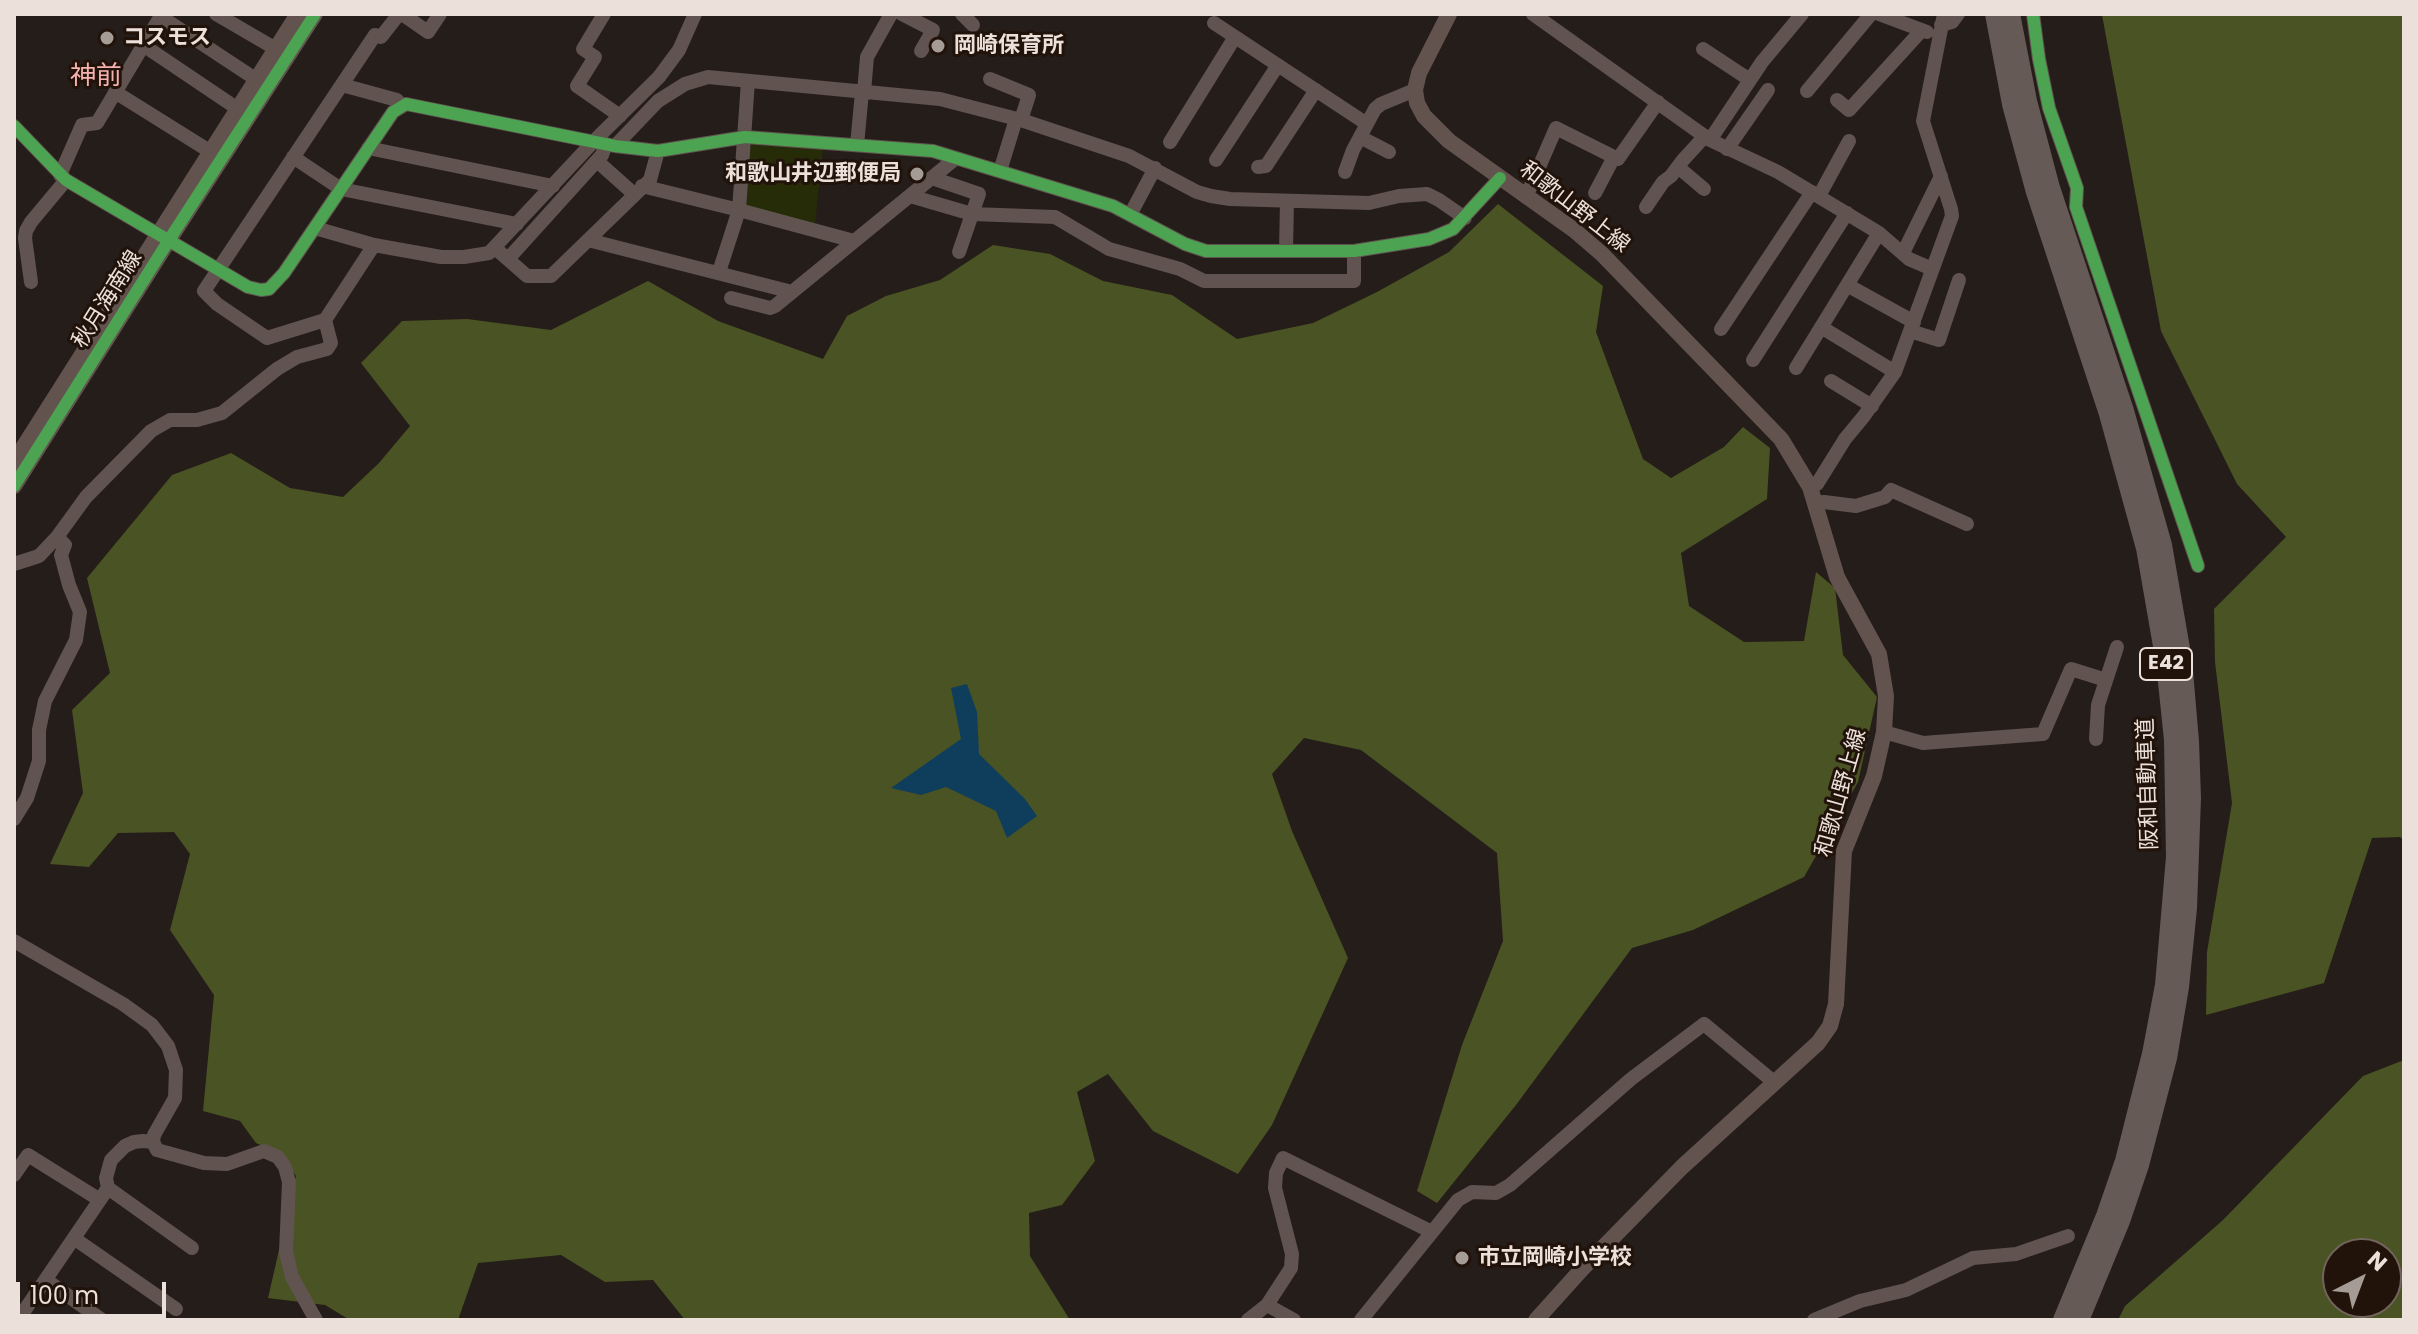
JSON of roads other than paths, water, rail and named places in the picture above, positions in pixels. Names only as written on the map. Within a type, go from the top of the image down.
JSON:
[{"type":"highway","name":"阪和自動車道","points":[[1995,14],[2012,104],[2036,192],[2109,414],[2146,548],[2166,663],[2174,740],[2175,869],[2165,985],[2152,1054],[2125,1161],[2063,1320]]},
{"type":"highway","name":"阪和自動車道","points":[[2010,14],[2027,101],[2050,188],[2124,411],[2162,545],[2182,660],[2189,741],[2191,828],[2187,908],[2179,987],[2167,1058],[2139,1165],[2079,1320]]},
{"type":"main road","name":"秋月海南線","points":[[14,486],[211,152],[298,14]]},
{"type":"main road","name":"秋月海南線","points":[[14,462],[315,14]]},
{"type":"main road","points":[[1415,90],[1419,73],[1449,14]]},
{"type":"main road","name":"和歌山野上線","points":[[1415,90],[1417,103],[1433,127],[1602,254],[1768,424],[1792,456],[1813,495],[1837,577],[1879,654],[1886,696],[1884,732],[1874,776],[1844,851],[1836,1004],[1830,1026],[1818,1043],[1682,1167],[1536,1320]]},
{"type":"street","points":[[216,14],[276,49]]},
{"type":"street","points":[[374,245],[325,320],[267,338],[217,304],[204,291],[375,35],[381,37],[401,14],[428,32],[440,14]]},
{"type":"street","points":[[604,14],[583,49],[595,57],[577,86],[620,116]]},
{"type":"street","points":[[508,259],[604,153],[605,143],[620,116],[659,77],[679,50],[695,14]]},
{"type":"street","points":[[857,145],[867,57],[891,14]]},
{"type":"street","points":[[902,14],[933,30],[921,51]]},
{"type":"street","points":[[1533,14],[1708,138],[1778,172],[1879,233],[1909,259],[1932,269]]},
{"type":"street","points":[[1646,207],[1663,182],[1708,138],[1802,14]]},
{"type":"street","points":[[1807,91],[1871,14]]},
{"type":"street","points":[[1880,14],[1922,30]]},
{"type":"street","points":[[2033,14],[2049,108],[2077,188],[2076,207],[2198,566]]},
{"type":"street","points":[[31,282],[26,231],[63,178],[82,125],[97,123],[161,15],[257,80]]},
{"type":"street","points":[[1214,23],[1316,90],[1389,152]]},
{"type":"street","points":[[1837,100],[1849,110],[1922,30],[1946,23],[1923,121],[1952,216],[1895,372],[1845,439],[1813,495],[1824,502],[1856,506],[1885,497],[1891,490],[1967,524]]},
{"type":"street","points":[[1170,142],[1235,37]]},
{"type":"street","points":[[143,45],[238,109]]},
{"type":"street","points":[[1703,49],[1750,80]]},
{"type":"street","points":[[1216,160],[1278,65]]},
{"type":"street","points":[[315,228],[374,245],[441,257],[489,253],[553,186],[605,143],[658,101],[685,84],[708,77],[940,99],[1018,120],[1129,156],[1197,192],[1211,196],[1369,203],[1427,194],[1465,218]]},
{"type":"street","points":[[990,79],[1029,95],[1000,171]]},
{"type":"street","points":[[719,272],[739,210],[748,81]]},
{"type":"street","points":[[342,85],[397,100],[401,105]]},
{"type":"street","points":[[1258,167],[1266,166],[1316,90]]},
{"type":"street","points":[[1345,172],[1364,130],[1381,104],[1415,90]]},
{"type":"street","points":[[1727,149],[1768,90]]},
{"type":"street","points":[[115,92],[211,152]]},
{"type":"street","points":[[1526,197],[1556,128],[1618,159],[1658,102]]},
{"type":"street","points":[[14,126],[63,178],[248,287],[269,289],[284,273],[393,112],[406,104],[658,151],[745,137],[933,151],[1113,206],[1206,251],[1354,251],[1429,239],[1453,229],[1500,178]]},
{"type":"street","points":[[1721,329],[1849,141]]},
{"type":"street","points":[[368,148],[553,186]]},
{"type":"street","points":[[495,248],[527,276],[551,276],[650,180],[658,151]]},
{"type":"street","points":[[293,157],[341,189],[517,224]]},
{"type":"street","points":[[1595,193],[1614,157]]},
{"type":"street","points":[[731,298],[770,308],[775,306],[956,158]]},
{"type":"street","points":[[597,161],[638,190],[739,210],[854,241]]},
{"type":"street","points":[[1678,167],[1704,189]]},
{"type":"street","points":[[1130,215],[1155,168]]},
{"type":"street","points":[[1903,253],[1941,176]]},
{"type":"street","points":[[932,178],[979,194],[959,252]]},
{"type":"street","points":[[1055,217],[1063,190]]},
{"type":"street","points":[[910,196],[972,214],[1055,217],[1109,249],[1180,269],[1204,281],[1354,281],[1354,251]]},
{"type":"street","points":[[1286,251],[1287,201]]},
{"type":"street","points":[[1753,360],[1847,213]]},
{"type":"street","points":[[1796,368],[1879,233]]},
{"type":"street","points":[[588,240],[792,292]]},
{"type":"street","points":[[1180,269],[1192,246]]},
{"type":"street","points":[[1847,285],[1912,327],[1939,340],[1959,280]]},
{"type":"street","points":[[14,564],[39,556],[86,497],[151,431],[170,420],[197,420],[222,413],[277,369],[297,357],[327,349],[331,343],[325,320]]},
{"type":"street","points":[[1821,327],[1895,372]]},
{"type":"street","points":[[1831,381],[1872,406]]},
{"type":"street","points":[[14,819],[27,798],[39,761],[39,730],[45,701],[76,640],[80,612],[61,555],[65,545],[57,537]]},
{"type":"street","points":[[2096,739],[2096,713],[2117,647]]},
{"type":"street","points":[[1884,732],[1923,743],[2043,734],[2071,669],[2106,680]]},
{"type":"street","points":[[14,941],[123,1004],[152,1025],[168,1046],[176,1070],[175,1098],[154,1135],[157,1150],[204,1163],[227,1164],[264,1151],[278,1157],[289,1182],[286,1252],[292,1277],[316,1320]]},
{"type":"street","points":[[1361,1320],[1458,1200],[1472,1192],[1496,1193],[1510,1185],[1631,1079],[1704,1024],[1775,1083]]},
{"type":"street","points":[[18,1320],[104,1194],[107,1169],[117,1152],[134,1142],[153,1142]]},
{"type":"street","points":[[14,1175],[28,1155],[104,1194],[192,1248]]},
{"type":"street","points":[[1248,1320],[1267,1305],[1291,1268],[1292,1254],[1275,1188],[1276,1173],[1283,1158],[1432,1232]]},
{"type":"street","points":[[1814,1320],[1860,1301],[1906,1290],[1973,1258],[2016,1254],[2068,1236]]},
{"type":"street","points":[[75,1239],[176,1309]]},
{"type":"street","points":[[46,1280],[102,1320]]},
{"type":"street","points":[[1267,1305],[1294,1320]]},
{"type":"water","points":[[967,684],[977,712],[979,754],[1025,799],[1037,816],[1007,838],[996,811],[946,787],[921,795],[891,788],[961,739],[951,688]]},
{"type":"place","name":"コスモス","points":[[107,38]]},
{"type":"place","name":"岡崎保育所","points":[[938,46]]},
{"type":"place","name":"和歌山井辺郵便局","points":[[917,174]]},
{"type":"place","name":"市立岡崎小学校","points":[[1462,1258]]},
{"type":"district","name":"神前","points":[[96,77]]}]
